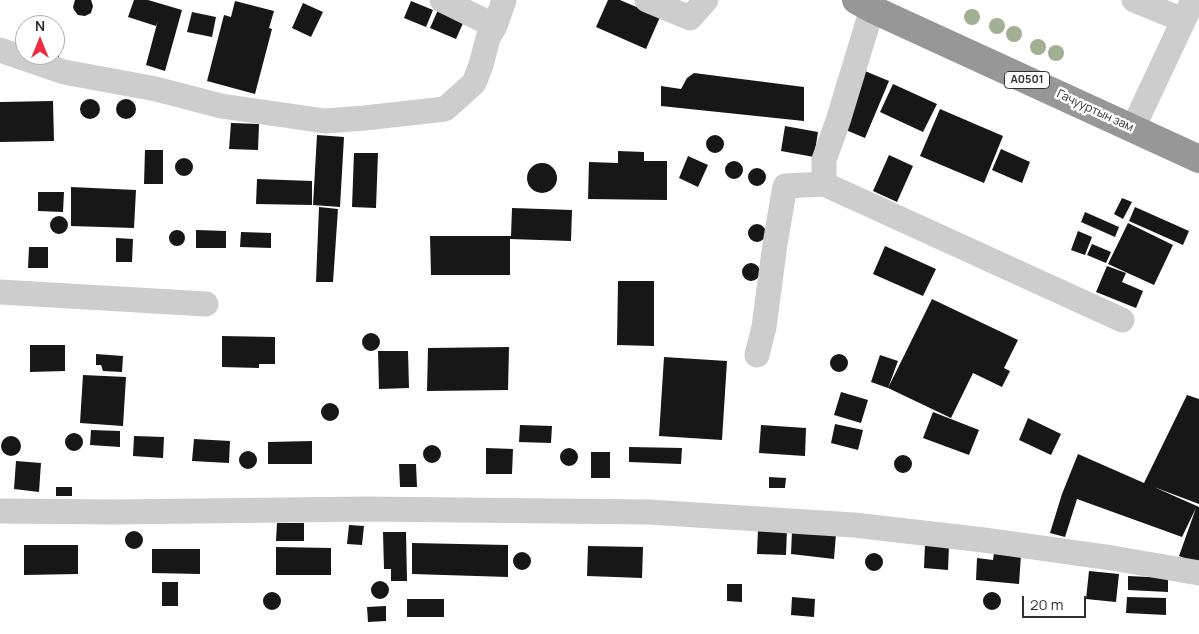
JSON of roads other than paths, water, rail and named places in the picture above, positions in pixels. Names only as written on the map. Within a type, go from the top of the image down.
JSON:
[{"type":"highway","name":"Гачууртын зам","points":[[864,4],[1199,158]]},
{"type":"street","points":[[442,0],[495,26]]},
{"type":"street","points":[[0,50],[64,72],[156,89],[221,106],[325,121],[365,118],[445,109],[474,83],[488,38],[495,26],[504,0]]},
{"type":"street","points":[[646,0],[690,18],[706,0]]},
{"type":"street","points":[[1133,128],[1188,10],[1134,0]]},
{"type":"street","points":[[824,184],[824,160],[838,121],[864,4]]},
{"type":"street","points":[[757,355],[764,327],[785,186],[824,184],[1122,320]]},
{"type":"street","points":[[0,292],[206,304]]},
{"type":"street","points":[[0,511],[115,512],[367,509],[659,513],[863,526],[994,541],[1199,573]]}]
